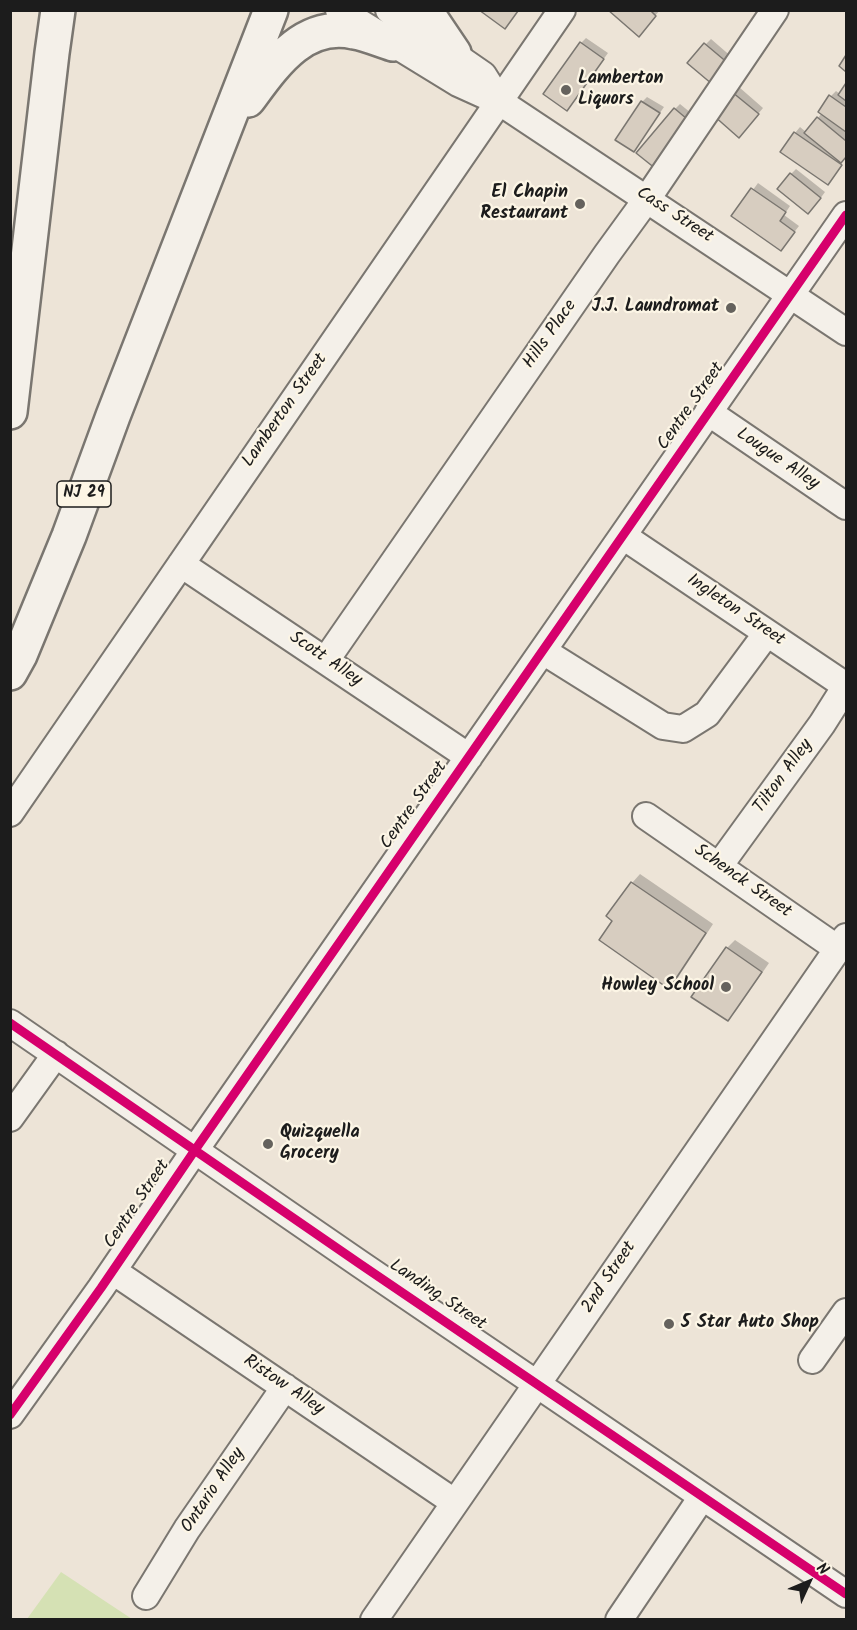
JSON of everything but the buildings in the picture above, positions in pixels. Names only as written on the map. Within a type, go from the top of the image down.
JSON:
[{"type":"highway","points":[[44,10],[52,53]]},
{"type":"highway","points":[[10,412],[58,10]]},
{"type":"highway","name":"NJ 29","points":[[10,673],[20,655],[69,536],[113,416],[271,10]]},
{"type":"highway","points":[[425,10],[454,53]]},
{"type":"highway","points":[[222,135],[279,60],[295,44],[315,33],[334,30],[353,31],[393,44]]},
{"type":"street","name":"Cass Street","points":[[339,10],[458,83],[500,102],[846,332]]},
{"type":"street","name":"Cass Street","points":[[389,10],[483,75],[500,102]]},
{"type":"street","name":"Lamberton Street","points":[[10,813],[562,10]]},
{"type":"street","name":"Hills Place","points":[[326,660],[647,199],[775,10]]},
{"type":"street","name":"Centre Street","points":[[10,1415],[113,1271],[846,215]]},
{"type":"street","name":"Lougue Alley","points":[[708,412],[846,506]]},
{"type":"street","name":"Ingleton Street","points":[[623,536],[846,686]]},
{"type":"street","name":"Scott Alley","points":[[181,564],[326,660],[443,742],[469,757]]},
{"type":"street","points":[[543,651],[663,726],[683,729],[707,714],[767,633]]},
{"type":"street","name":"Tilton Alley","points":[[719,866],[822,724],[846,686]]},
{"type":"street","name":"Schenck Street","points":[[646,816],[719,866],[843,944]]},
{"type":"street","name":"2nd Street","points":[[374,1620],[843,944]]},
{"type":"street","name":"Landing Street","points":[[10,1023],[846,1594]]},
{"type":"street","points":[[10,1119],[56,1054]]},
{"type":"street","name":"Ristow Alley","points":[[113,1271],[454,1502]]},
{"type":"street","points":[[812,1360],[846,1312]]},
{"type":"street","name":"Ontario Alley","points":[[146,1596],[187,1529],[285,1387]]},
{"type":"street","points":[[619,1620],[702,1497]]},
{"type":"green space","points":[[61,1572],[132,1619],[27,1619]]},
{"type":"cycle path","points":[[10,1415],[101,1288],[846,215]]},
{"type":"cycle path","points":[[10,1023],[846,1594]]},
{"type":"place","name":"Lamberton Liquors","points":[[566,90]]},
{"type":"place","name":"El Chapin Restaurant","points":[[580,204]]},
{"type":"place","name":"J.J. Laundromat","points":[[731,308]]},
{"type":"place","name":"Howley School","points":[[726,987]]},
{"type":"place","name":"Quizquella Grocery","points":[[268,1144]]},
{"type":"place","name":"5 Star Auto Shop","points":[[669,1324]]}]
